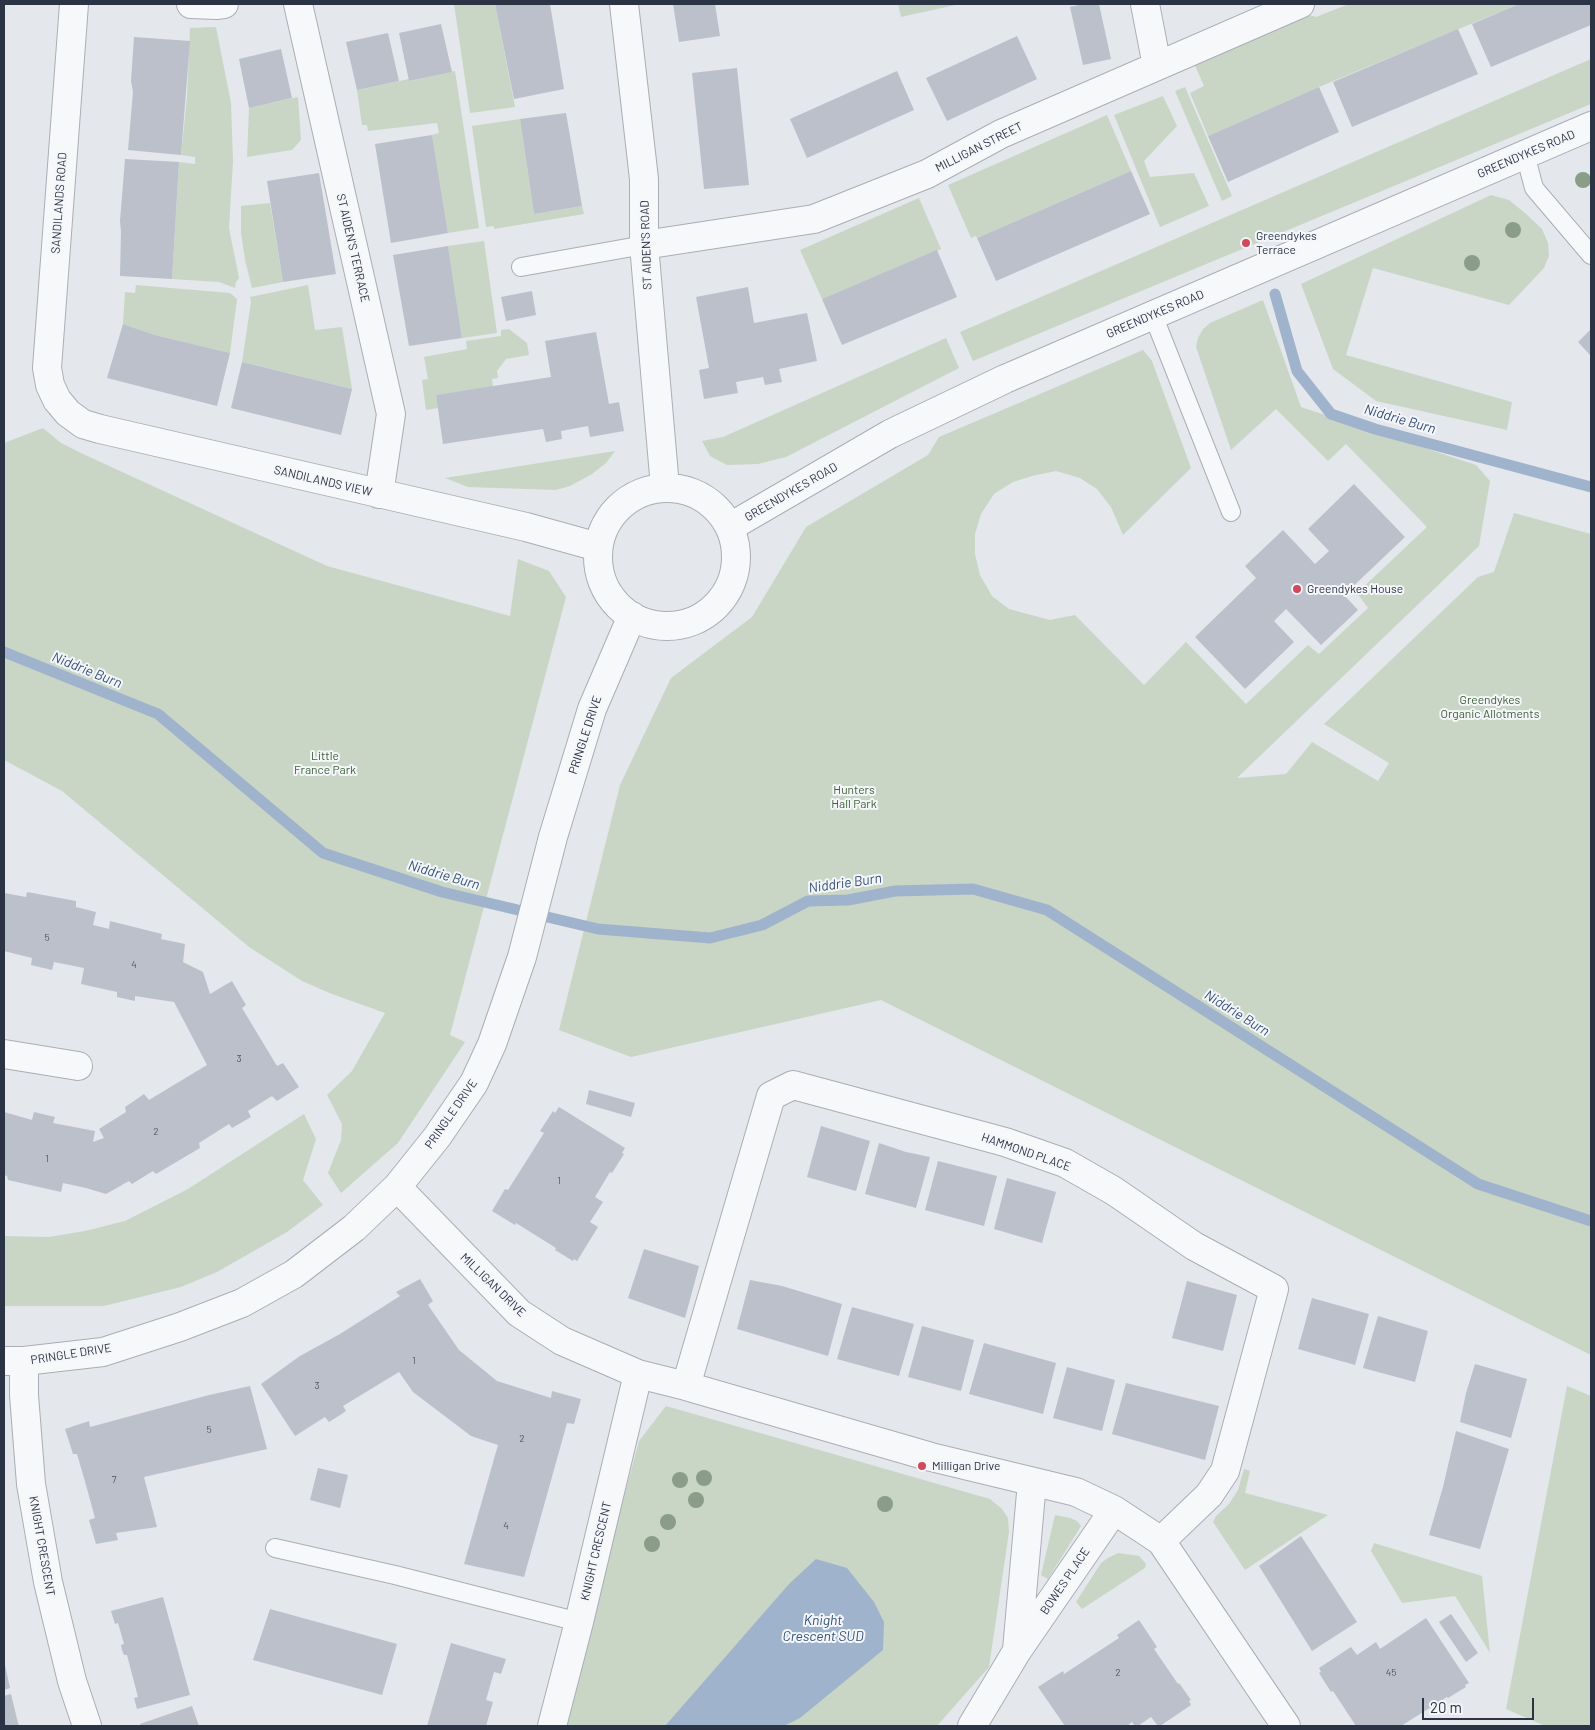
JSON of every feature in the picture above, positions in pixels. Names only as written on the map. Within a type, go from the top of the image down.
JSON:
[{"type":"street","name":"SANDILANDS ROAD","points":[[57,400],[46,368],[74,4]]},
{"type":"street","points":[[191,4],[224,4]]},
{"type":"street","name":"ST AIDEN'S TERRACE","points":[[298,4],[390,414],[379,494]]},
{"type":"street","name":"ST AIDEN'S ROAD","points":[[624,4],[644,178],[644,246],[665,487]]},
{"type":"street","points":[[1145,4],[1157,66]]},
{"type":"street","name":"MILLIGAN STREET","points":[[644,246],[814,219],[927,174],[1001,134],[1300,4]]},
{"type":"street","name":"GREENDYKES ROAD","points":[[730,527],[890,434],[1005,379],[1591,126]]},
{"type":"street","name":"SANDILANDS VIEW","points":[[57,400],[68,413],[83,424],[100,429],[526,527],[598,547]]},
{"type":"street","points":[[665,487],[693,492],[706,499],[718,509],[730,527],[736,552],[734,576],[724,597],[711,610],[692,622],[671,626],[651,624],[632,616],[616,604],[607,592],[598,567],[598,547],[610,516],[621,504],[635,494],[654,488],[665,487]]},
{"type":"street","name":"PRINGLE DRIVE","points":[[14,1361],[103,1352],[180,1327],[242,1304],[294,1274],[354,1228],[397,1187],[437,1137],[474,1083],[492,1044],[522,957],[553,837],[592,709],[632,616]]},
{"type":"street","points":[[4,1054],[78,1066]]},
{"type":"street","name":"HAMMOND PLACE","points":[[686,1386],[771,1096],[793,1085],[1005,1142],[1065,1163],[1114,1191],[1194,1246],[1274,1289],[1225,1471],[1209,1495],[1161,1541]]},
{"type":"street","name":"MILLIGAN DRIVE","points":[[397,1187],[519,1313],[562,1341],[638,1374],[686,1386],[931,1457],[1076,1492],[1114,1510],[1161,1541],[1286,1726]]},
{"type":"street","name":"KNIGHT CRESCENT","points":[[14,1361],[24,1395],[31,1484],[48,1582],[72,1681],[88,1726]]},
{"type":"street","name":"KNIGHT CRESCENT","points":[[552,1726],[580,1622],[638,1374]]},
{"type":"street","name":"BOWES PLACE","points":[[1017,1651],[1032,1482]]},
{"type":"street","name":"BOWES PLACE","points":[[972,1726],[1017,1651],[1114,1510]]},
{"type":"lane","points":[[1525,154],[1534,188],[1591,255]]},
{"type":"lane","points":[[521,266],[644,246]]},
{"type":"lane","points":[[1153,315],[1231,512]]},
{"type":"lane","points":[[275,1548],[395,1575],[580,1622]]},
{"type":"green space","points":[[454,4],[495,4],[515,107],[470,113]]},
{"type":"green space","points":[[898,4],[960,4],[901,17]]},
{"type":"green space","points":[[1349,4],[1519,4],[1319,87],[1208,136],[1190,93],[1204,86],[1194,63],[1309,15],[1316,17]]},
{"type":"green space","points":[[216,27],[231,103],[233,161],[229,228],[239,278],[235,288],[219,282],[172,279],[179,162],[195,164],[195,157],[181,155],[187,97],[190,28]]},
{"type":"green space","points":[[1591,59],[1591,104],[973,361],[960,332]]},
{"type":"green space","points":[[455,71],[479,228],[448,233],[432,135],[439,133],[437,123],[368,131],[367,125],[362,125],[357,90]]},
{"type":"green space","points":[[1185,87],[1232,196],[1222,201],[1175,91]]},
{"type":"green space","points":[[1163,96],[1177,126],[1144,161],[1150,177],[1194,173],[1209,206],[1160,227],[1114,115]]},
{"type":"green space","points":[[298,97],[301,140],[292,150],[247,157],[249,108]]},
{"type":"green space","points":[[1107,115],[1131,171],[977,238],[976,236],[971,238],[948,185]]},
{"type":"green space","points":[[520,119],[534,214],[582,206],[584,214],[494,229],[494,226],[486,227],[472,126]]},
{"type":"green space","points":[[1491,195],[1509,200],[1542,229],[1548,243],[1549,256],[1544,268],[1509,305],[1373,268],[1346,355],[1512,402],[1507,430],[1376,401],[1333,369],[1301,284]]},
{"type":"green space","points":[[919,198],[941,249],[822,299],[800,250]]},
{"type":"green space","points":[[270,203],[283,282],[252,288],[241,233],[241,206]]},
{"type":"green space","points":[[484,241],[497,333],[462,338],[448,246]]},
{"type":"green space","points":[[136,285],[230,293],[237,299],[230,353],[155,335],[123,324],[125,292],[135,293]]},
{"type":"green space","points":[[308,285],[315,330],[342,327],[352,389],[242,362],[251,302],[250,297]]},
{"type":"green space","name":"Hunters Hall Park","points":[[1263,300],[1301,407],[1476,465],[1490,481],[1479,546],[1237,778],[1286,774],[1312,742],[1378,781],[1389,763],[1324,724],[1478,577],[1494,572],[1514,513],[1591,534],[1591,1355],[881,1000],[631,1057],[559,1030],[620,785],[671,678],[752,617],[806,527],[928,455],[939,437],[1143,350],[1152,361],[1191,468],[1123,535],[1111,507],[1097,489],[1080,478],[1056,471],[1013,482],[994,494],[981,514],[975,534],[975,554],[980,575],[992,596],[1009,609],[1050,620],[1075,615],[1144,685],[1186,642],[1246,704],[1308,645],[1319,654],[1368,608],[1357,593],[1427,527],[1346,444],[1328,461],[1276,409],[1231,450],[1196,347],[1203,329],[1210,323]]},
{"type":"green space","points":[[509,329],[527,343],[529,355],[506,359],[497,371],[498,378],[492,379],[493,387],[436,395],[438,408],[426,410],[422,380],[428,379],[424,357],[467,349],[466,341],[501,336],[501,330]]},
{"type":"green space","points":[[946,338],[959,368],[786,457],[758,464],[727,465],[710,456],[702,441],[723,437]]},
{"type":"green space","name":"Little France Park","points":[[43,428],[61,443],[83,454],[327,566],[510,616],[518,559],[549,571],[566,597],[450,1035],[465,1042],[398,1143],[341,1193],[328,1173],[341,1140],[342,1124],[327,1095],[352,1071],[385,1013],[302,981],[249,947],[62,791],[4,760],[4,443]]},
{"type":"green space","points":[[615,451],[606,463],[592,474],[570,486],[556,490],[468,487],[445,478]]},
{"type":"green space","points":[[304,1114],[316,1139],[303,1180],[323,1205],[287,1232],[217,1272],[181,1287],[104,1306],[4,1306],[4,1236],[49,1237],[85,1231],[125,1221],[188,1189]]},
{"type":"green space","points":[[1567,1386],[1591,1396],[1591,1726],[1545,1726],[1506,1709]]},
{"type":"green space","points":[[666,1406],[990,1499],[1002,1509],[1008,1518],[1009,1532],[989,1667],[937,1726],[562,1726],[639,1441]]},
{"type":"green space","points":[[1244,1469],[1250,1471],[1245,1493],[1328,1515],[1245,1570],[1213,1522],[1216,1516],[1229,1504],[1238,1490]]},
{"type":"green space","points":[[1055,1515],[1070,1518],[1077,1521],[1081,1526],[1048,1579],[1041,1575]]},
{"type":"green space","points":[[1374,1543],[1482,1576],[1490,1653],[1455,1596],[1402,1603],[1371,1551]]},
{"type":"green space","points":[[1118,1553],[1139,1556],[1146,1564],[1145,1568],[1082,1609],[1076,1602],[1101,1563]]},
{"type":"water","name":"Knight Crescent SUD","points":[[816,1559],[847,1568],[874,1602],[884,1622],[883,1650],[800,1718],[784,1726],[665,1726],[789,1584]]},
{"type":"building","points":[[495,4],[550,4],[564,89],[514,99]]},
{"type":"building","points":[[673,4],[715,4],[720,36],[679,42]]},
{"type":"building","points":[[1083,4],[1099,4],[1111,59],[1083,65],[1070,7]]},
{"type":"building","points":[[1519,4],[1591,4],[1591,25],[1491,67],[1472,24]]},
{"type":"building","points":[[441,24],[452,72],[409,81],[399,33]]},
{"type":"building","points":[[1458,29],[1478,74],[1352,127],[1333,82]]},
{"type":"building","points":[[388,33],[399,81],[357,90],[346,42]]},
{"type":"building","points":[[1017,36],[1037,79],[947,121],[926,78]]},
{"type":"building","points":[[134,37],[190,41],[181,155],[128,150],[133,92],[131,81]]},
{"type":"building","points":[[281,49],[292,98],[249,108],[239,59]]},
{"type":"building","points":[[737,68],[749,185],[704,189],[692,73]]},
{"type":"building","points":[[897,71],[914,110],[807,158],[790,119]]},
{"type":"building","points":[[1319,87],[1339,132],[1228,182],[1208,136]]},
{"type":"building","points":[[566,113],[582,206],[534,214],[520,119]]},
{"type":"building","points":[[432,135],[448,233],[391,243],[375,144]]},
{"type":"building","points":[[125,159],[179,162],[172,279],[120,276],[120,221]]},
{"type":"building","points":[[1131,171],[1150,214],[996,281],[977,238]]},
{"type":"building","points":[[319,173],[336,274],[283,282],[267,181]]},
{"type":"building","points":[[448,246],[462,338],[409,346],[393,255]]},
{"type":"building","points":[[937,250],[957,297],[842,345],[822,299]]},
{"type":"building","points":[[748,287],[754,323],[807,313],[817,361],[779,369],[782,382],[765,385],[763,377],[736,382],[738,393],[704,399],[699,370],[709,368],[696,297]]},
{"type":"building","points":[[532,291],[536,315],[506,321],[501,297]]},
{"type":"building","points":[[123,324],[155,335],[230,353],[217,406],[107,378]]},
{"type":"building","points":[[1591,329],[1591,356],[1578,342]]},
{"type":"building","points":[[596,332],[609,404],[619,402],[624,431],[590,437],[588,426],[561,431],[562,439],[546,442],[543,429],[443,444],[436,395],[551,377],[545,341]]},
{"type":"building","points":[[242,362],[352,389],[341,435],[231,408]]},
{"type":"building","name":"Greendykes House","points":[[1354,484],[1405,537],[1344,595],[1358,610],[1321,645],[1286,609],[1274,621],[1294,642],[1245,689],[1195,637],[1256,578],[1245,566],[1283,530],[1315,564],[1329,551],[1308,529]]},
{"type":"building","points":[[27,892],[76,901],[76,907],[96,912],[93,925],[109,929],[110,921],[162,934],[161,939],[185,944],[183,962],[203,972],[210,994],[232,981],[246,1005],[242,1008],[277,1066],[283,1063],[299,1087],[277,1101],[272,1096],[248,1111],[251,1117],[232,1128],[229,1124],[199,1143],[200,1148],[156,1174],[153,1171],[132,1184],[129,1181],[106,1194],[63,1183],[61,1192],[8,1180],[7,1176],[4,1175],[4,1112],[32,1120],[34,1112],[55,1117],[53,1123],[95,1131],[93,1142],[104,1138],[99,1129],[126,1112],[125,1107],[144,1094],[149,1100],[207,1065],[174,1002],[135,996],[135,1001],[117,997],[117,992],[81,984],[84,968],[54,962],[52,970],[31,965],[32,958],[4,951],[4,893],[26,897]]},
{"type":"building","points":[[589,1090],[635,1103],[631,1117],[586,1104]]},
{"type":"building","points":[[559,1107],[625,1148],[622,1153],[624,1154],[612,1173],[610,1172],[595,1197],[603,1202],[590,1222],[598,1227],[577,1261],[574,1259],[573,1261],[516,1223],[515,1225],[492,1211],[505,1189],[508,1190],[544,1133],[540,1131],[553,1111],[555,1113]]},
{"type":"building","points":[[821,1126],[870,1141],[856,1191],[807,1177]]},
{"type":"building","points":[[879,1143],[906,1152],[930,1157],[916,1208],[865,1194]]},
{"type":"building","points":[[938,1161],[997,1176],[984,1226],[925,1210]]},
{"type":"building","points":[[1007,1178],[1056,1192],[1042,1243],[994,1229]]},
{"type":"building","points":[[644,1249],[699,1266],[685,1318],[628,1298]]},
{"type":"building","points":[[420,1279],[433,1301],[428,1305],[459,1350],[497,1381],[551,1398],[552,1391],[581,1399],[574,1424],[567,1423],[524,1577],[464,1564],[498,1445],[471,1436],[413,1392],[399,1372],[343,1406],[346,1411],[329,1422],[325,1417],[295,1436],[261,1384],[300,1356],[340,1334],[400,1296],[396,1292]]},
{"type":"building","points":[[750,1280],[782,1286],[842,1304],[828,1356],[737,1329]]},
{"type":"building","points":[[1187,1281],[1237,1295],[1223,1351],[1172,1338]]},
{"type":"building","points":[[1312,1298],[1369,1314],[1355,1365],[1298,1349]]},
{"type":"building","points":[[852,1307],[914,1324],[899,1376],[837,1359]]},
{"type":"building","points":[[1378,1316],[1428,1331],[1415,1382],[1363,1368]]},
{"type":"building","points":[[922,1326],[974,1340],[961,1391],[908,1377]]},
{"type":"building","points":[[984,1343],[1056,1363],[1043,1414],[969,1394]]},
{"type":"building","points":[[1475,1364],[1527,1379],[1511,1438],[1460,1422]]},
{"type":"building","points":[[1067,1367],[1115,1380],[1102,1431],[1053,1418]]},
{"type":"building","points":[[1126,1383],[1219,1406],[1205,1460],[1112,1434]]},
{"type":"building","points":[[250,1386],[267,1449],[144,1477],[157,1527],[116,1533],[118,1540],[96,1544],[89,1520],[95,1518],[77,1454],[73,1454],[65,1429],[89,1421],[90,1427]]},
{"type":"building","points":[[1456,1431],[1509,1449],[1480,1549],[1429,1535]]},
{"type":"building","points":[[318,1468],[348,1475],[340,1508],[310,1500]]},
{"type":"building","points":[[1301,1536],[1357,1622],[1312,1651],[1259,1566]]},
{"type":"building","points":[[163,1597],[190,1695],[137,1709],[134,1698],[138,1697],[127,1655],[124,1655],[122,1650],[121,1645],[124,1644],[118,1623],[115,1624],[111,1611]]},
{"type":"building","points":[[270,1609],[397,1644],[382,1695],[253,1660]]},
{"type":"building","points":[[1451,1614],[1478,1653],[1466,1662],[1439,1622]]},
{"type":"building","points":[[1426,1618],[1469,1683],[1465,1685],[1466,1687],[1401,1726],[1356,1726],[1333,1691],[1331,1692],[1319,1673],[1321,1672],[1319,1668],[1351,1647],[1357,1655],[1376,1642],[1380,1649]]},
{"type":"building","points":[[1139,1620],[1157,1647],[1154,1649],[1191,1700],[1189,1701],[1191,1705],[1160,1726],[1151,1717],[1138,1726],[1135,1726],[1132,1722],[1127,1726],[1065,1726],[1038,1687],[1063,1671],[1064,1674],[1119,1638],[1117,1635]]},
{"type":"building","points":[[451,1643],[506,1659],[501,1674],[494,1672],[486,1700],[493,1702],[486,1726],[427,1726]]},
{"type":"building","points":[[4,1660],[10,1688],[4,1690]]},
{"type":"building","points":[[11,1694],[19,1726],[4,1726],[4,1696]]},
{"type":"building","points":[[192,1706],[199,1726],[141,1726],[140,1724]]},
{"type":"waterway","name":"Niddrie Burn","points":[[1275,294],[1297,371],[1331,414],[1375,429],[1591,487]]},
{"type":"waterway","name":"Niddrie Burn","points":[[4,652],[158,714],[323,853],[442,892],[598,929],[710,938],[762,925],[808,901],[848,900],[895,891],[973,889],[1047,910],[1478,1184],[1591,1221]]},
{"type":"place","name":"Greendykes Terrace","points":[[1246,243]]},
{"type":"place","name":"Greendykes House","points":[[1297,589]]},
{"type":"place","name":"Milligan Drive","points":[[922,1466]]},
{"type":"park label","name":"Greendykes Organic Allotments","points":[[1490,707]]}]
